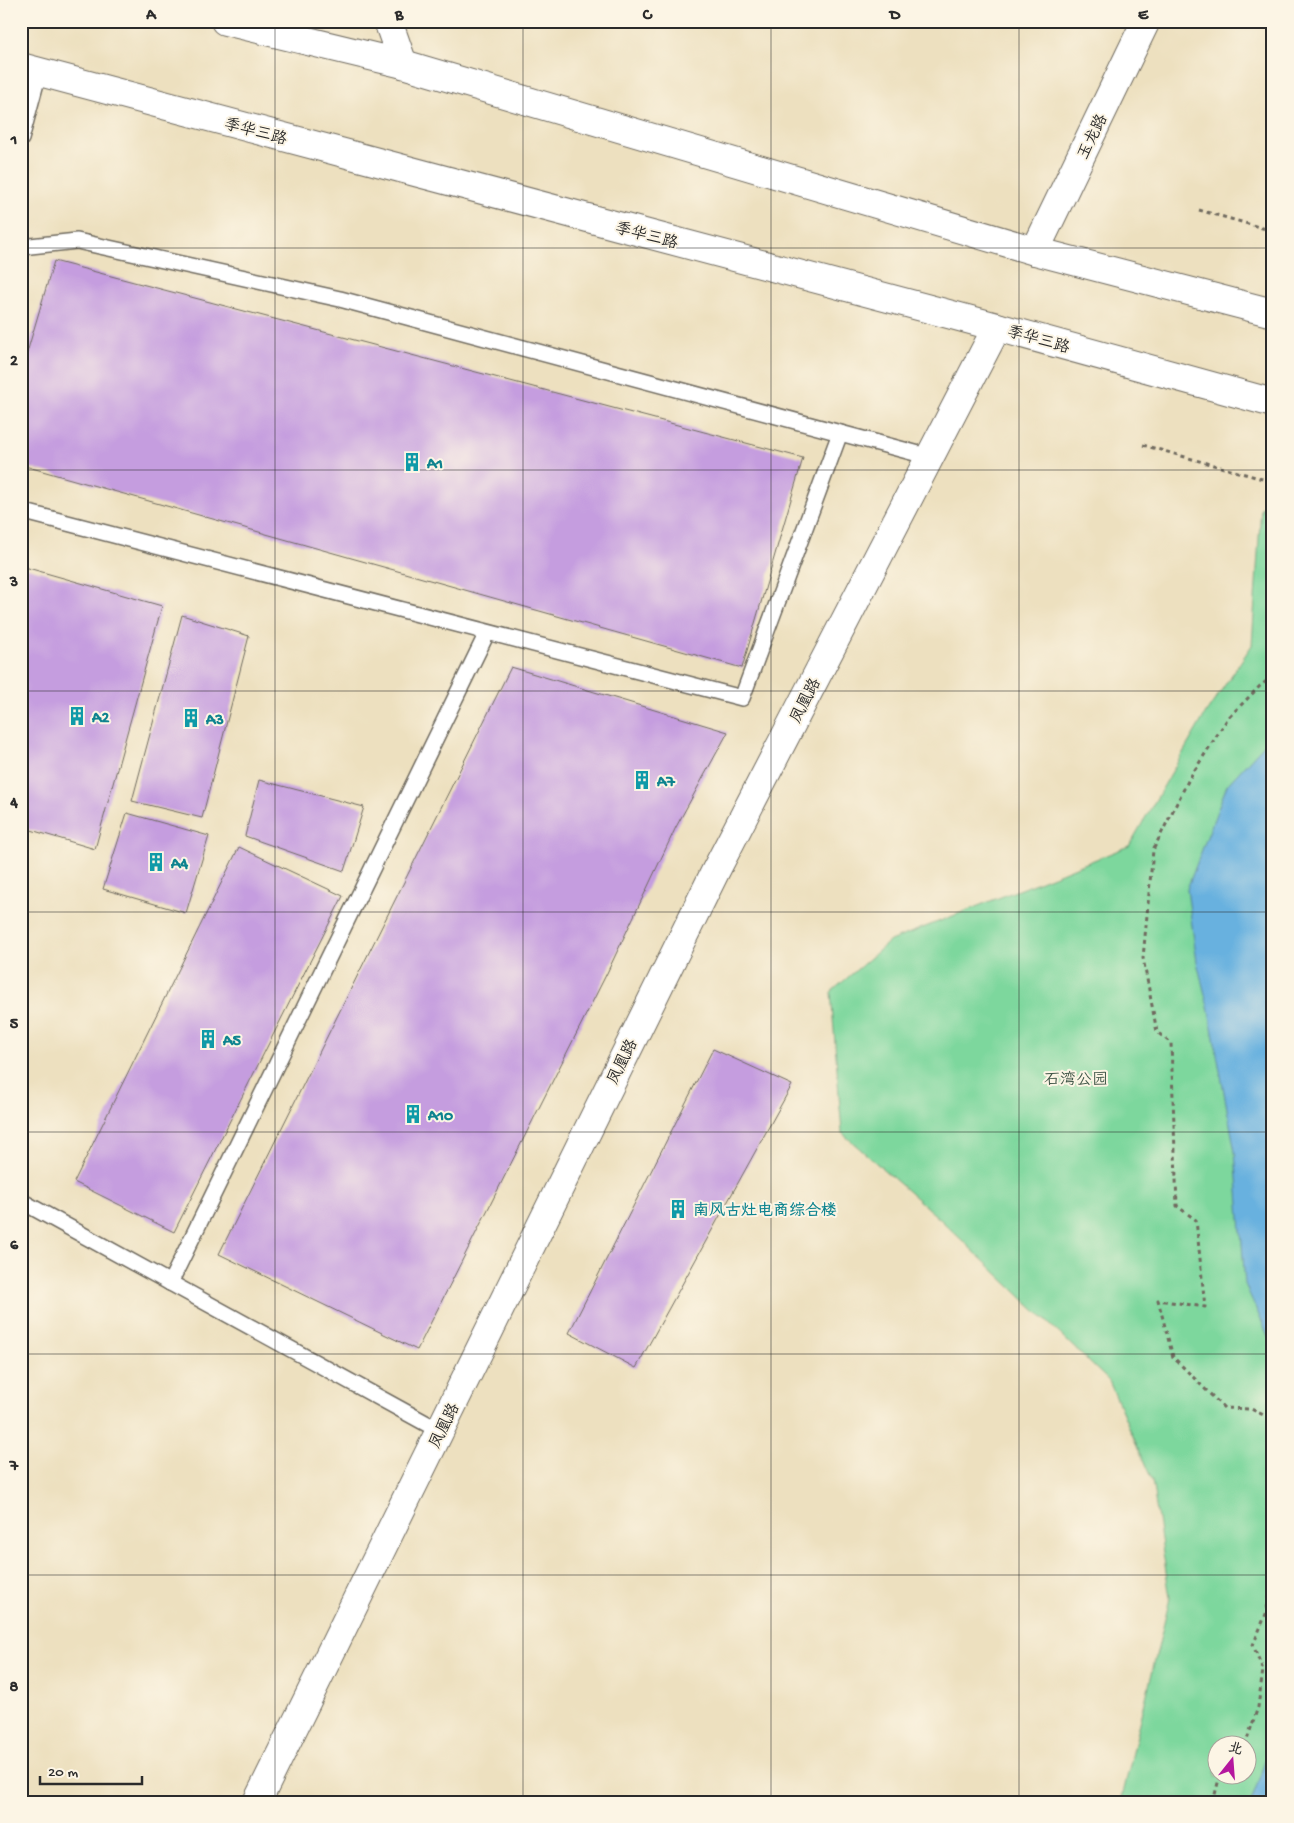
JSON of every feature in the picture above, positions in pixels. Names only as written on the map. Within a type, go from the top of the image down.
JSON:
[{"type":"main road","points":[[225,21],[403,64],[1035,252],[1273,313]]},
{"type":"main road","points":[[388,21],[403,64]]},
{"type":"main road","name":"玉龙路","points":[[1035,252],[1146,21]]},
{"type":"main road","name":"季华三路","points":[[30,69],[997,327],[1273,404]]},
{"type":"main road","name":"凤凰路","points":[[258,1802],[715,872],[997,327]]},
{"type":"lane","points":[[21,139],[30,69]]},
{"type":"lane","points":[[21,247],[76,241],[340,299],[930,457]]},
{"type":"lane","points":[[21,511],[742,698],[840,433]]},
{"type":"lane","points":[[170,1283],[487,633]]},
{"type":"lane","points":[[21,1201],[440,1431]]},
{"type":"path","points":[[1199,210],[1273,230]]},
{"type":"path","points":[[1143,445],[1273,482]]},
{"type":"path","points":[[1273,676],[1260,686],[1228,718],[1189,779],[1153,850],[1143,958],[1157,1032],[1171,1043],[1177,1206],[1196,1220],[1205,1306],[1158,1300],[1173,1357],[1224,1408],[1251,1410],[1272,1419],[1273,1422]]},
{"type":"path","points":[[1248,1736],[1258,1707],[1263,1670],[1253,1645],[1266,1614],[1273,1577]]},
{"type":"path","points":[[1213,1802],[1217,1786]]},
{"type":"green space","name":"石湾公园","points":[[1261,507],[1273,510],[1273,1802],[1121,1802],[1170,1598],[1152,1480],[1109,1381],[941,1220],[842,1133],[831,992],[890,941],[1129,846],[1206,713],[1252,645]]},
{"type":"water","points":[[1273,735],[1273,1347],[1245,1284],[1235,1152],[1209,1011],[1197,962],[1187,889],[1227,785]]},
{"type":"water","points":[[1273,1738],[1273,1802],[1251,1802]]},
{"type":"building","name":"A1","points":[[54,261],[803,458],[742,668],[21,465],[21,373]]},
{"type":"building","name":"A2","points":[[21,566],[162,606],[95,849],[21,827]]},
{"type":"building","name":"A3","points":[[182,615],[249,636],[202,818],[132,801]]},
{"type":"building","name":"A10","points":[[511,667],[728,732],[676,827],[607,973],[417,1350],[219,1254]]},
{"type":"building","points":[[259,780],[364,807],[344,871],[245,836]]},
{"type":"building","name":"A4","points":[[127,813],[209,836],[186,913],[103,889]]},
{"type":"building","name":"A5","points":[[239,847],[343,896],[174,1232],[74,1182]]},
{"type":"building","name":"南风古灶电商综合楼","points":[[713,1049],[792,1085],[636,1368],[569,1333]]},
{"type":"place","name":"A1","points":[[412,462]]},
{"type":"place","name":"A2","points":[[77,716]]},
{"type":"place","name":"A3","points":[[191,718]]},
{"type":"place","name":"A7","points":[[642,780]]},
{"type":"place","name":"A4","points":[[156,862]]},
{"type":"place","name":"A5","points":[[208,1039]]},
{"type":"place","name":"A10","points":[[413,1114]]},
{"type":"place","name":"南风古灶电商综合楼","points":[[678,1209]]}]
